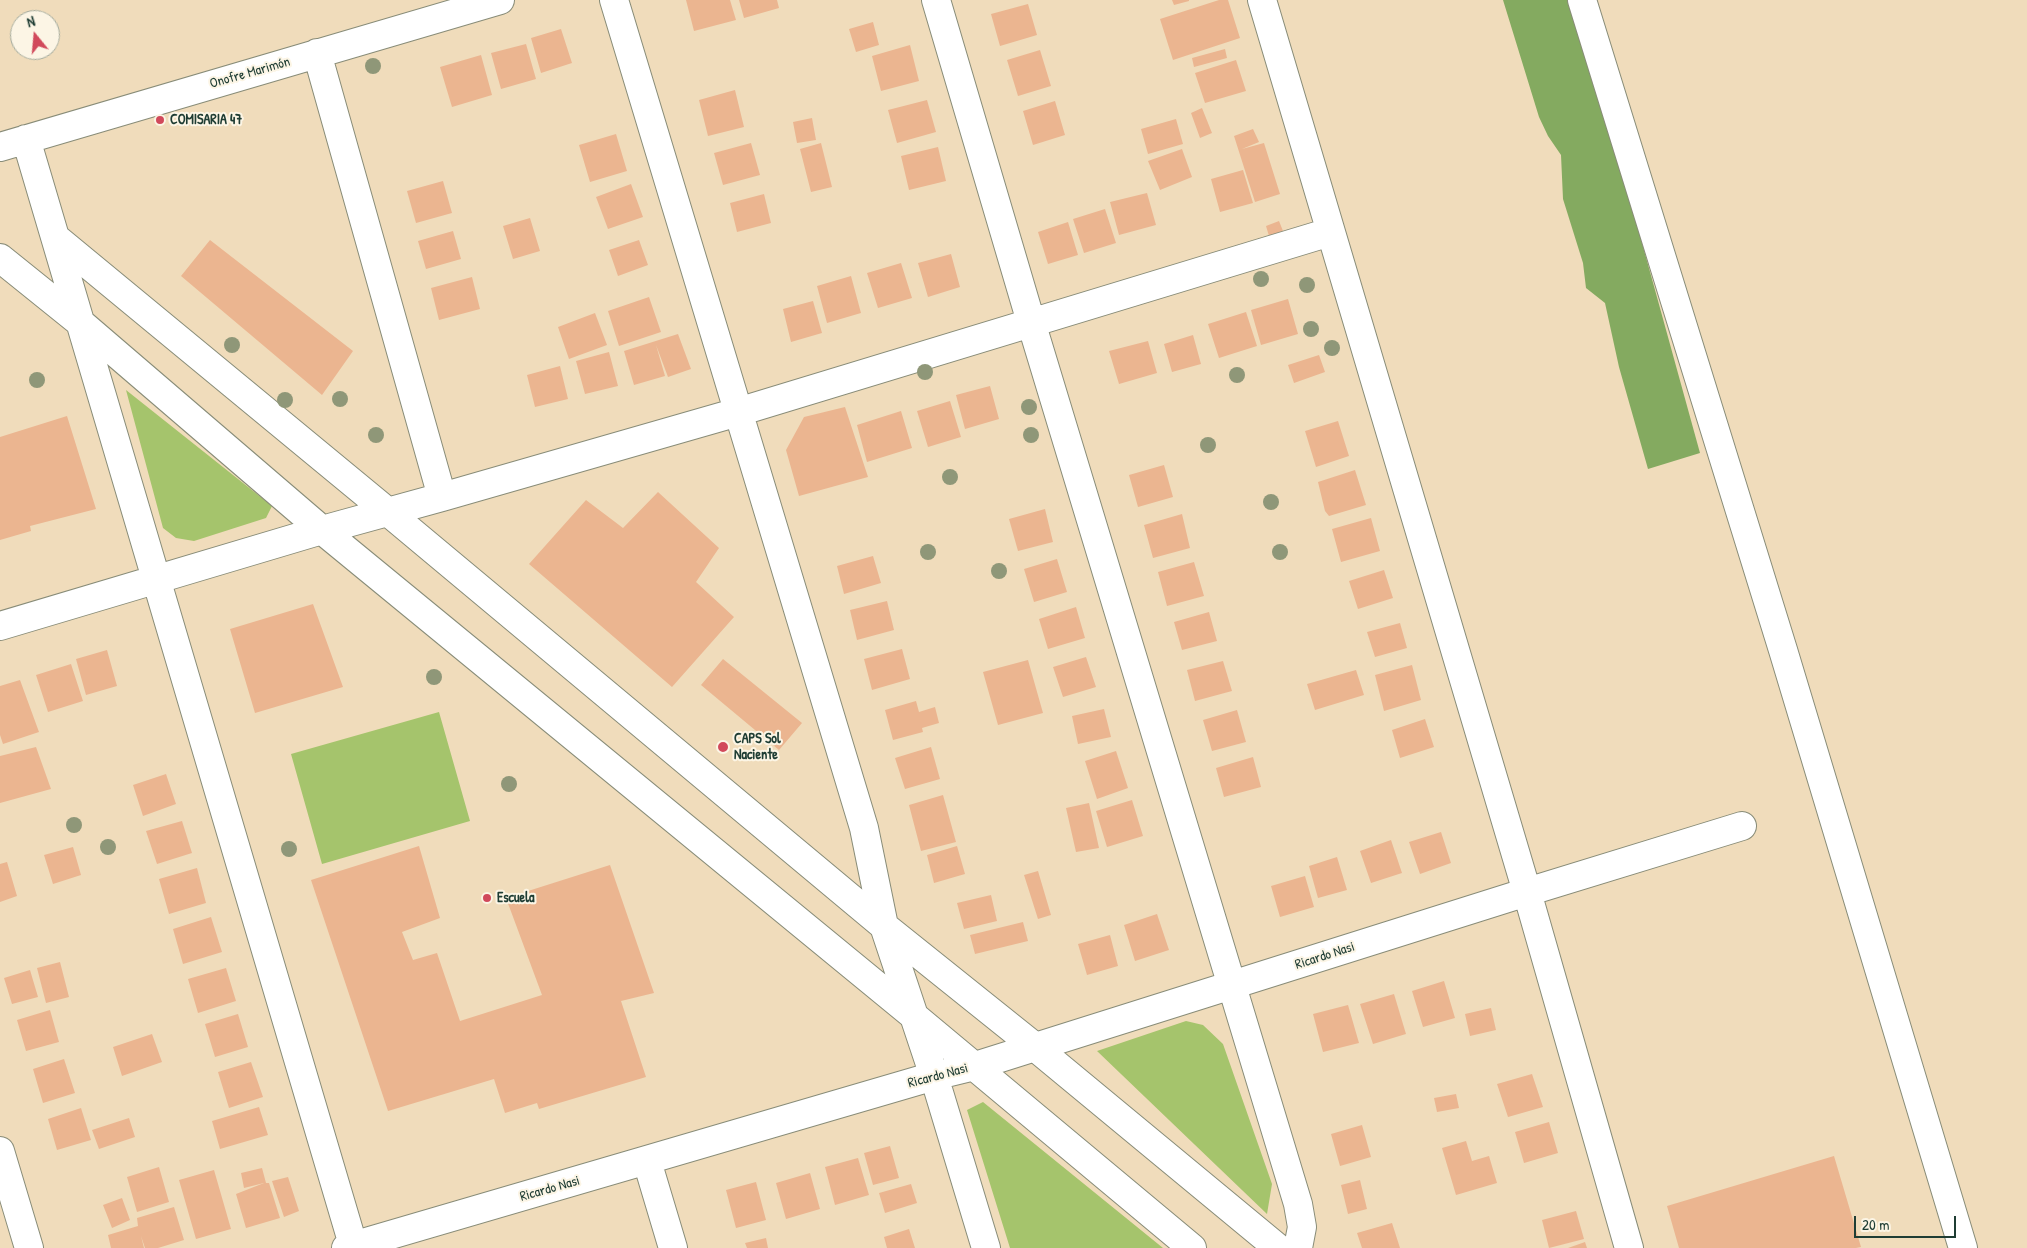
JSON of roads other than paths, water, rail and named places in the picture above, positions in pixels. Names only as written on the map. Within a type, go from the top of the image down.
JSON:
[{"type":"street","name":"Onofre Marimón","points":[[0,148],[500,0]]},
{"type":"street","points":[[614,0],[864,828],[884,926],[934,1076],[986,1248]]},
{"type":"street","points":[[936,0],[1031,322],[1298,1204],[1302,1227],[1298,1248]]},
{"type":"street","points":[[1262,0],[1527,892],[1629,1248]]},
{"type":"street","points":[[1582,0],[1783,650],[1963,1248]]},
{"type":"street","points":[[317,53],[442,497]]},
{"type":"street","points":[[26,139],[82,324],[351,1247]]},
{"type":"street","points":[[0,626],[322,530],[738,412],[1330,232]]},
{"type":"street","points":[[56,238],[884,926],[1036,1047],[1278,1248]]},
{"type":"street","points":[[0,258],[82,324],[322,530],[975,1066],[1192,1248]]},
{"type":"street","name":"Ricardo Nasi","points":[[351,1247],[934,1076],[975,1066],[1742,826]]},
{"type":"street","points":[[0,1151],[29,1248]]},
{"type":"street","points":[[647,1161],[673,1248]]},
{"type":"place","name":"COMISARIA 47","points":[[160,120]]},
{"type":"place","name":"CAPS Sol Naciente","points":[[723,747]]},
{"type":"place","name":"Escuela","points":[[487,898]]}]
